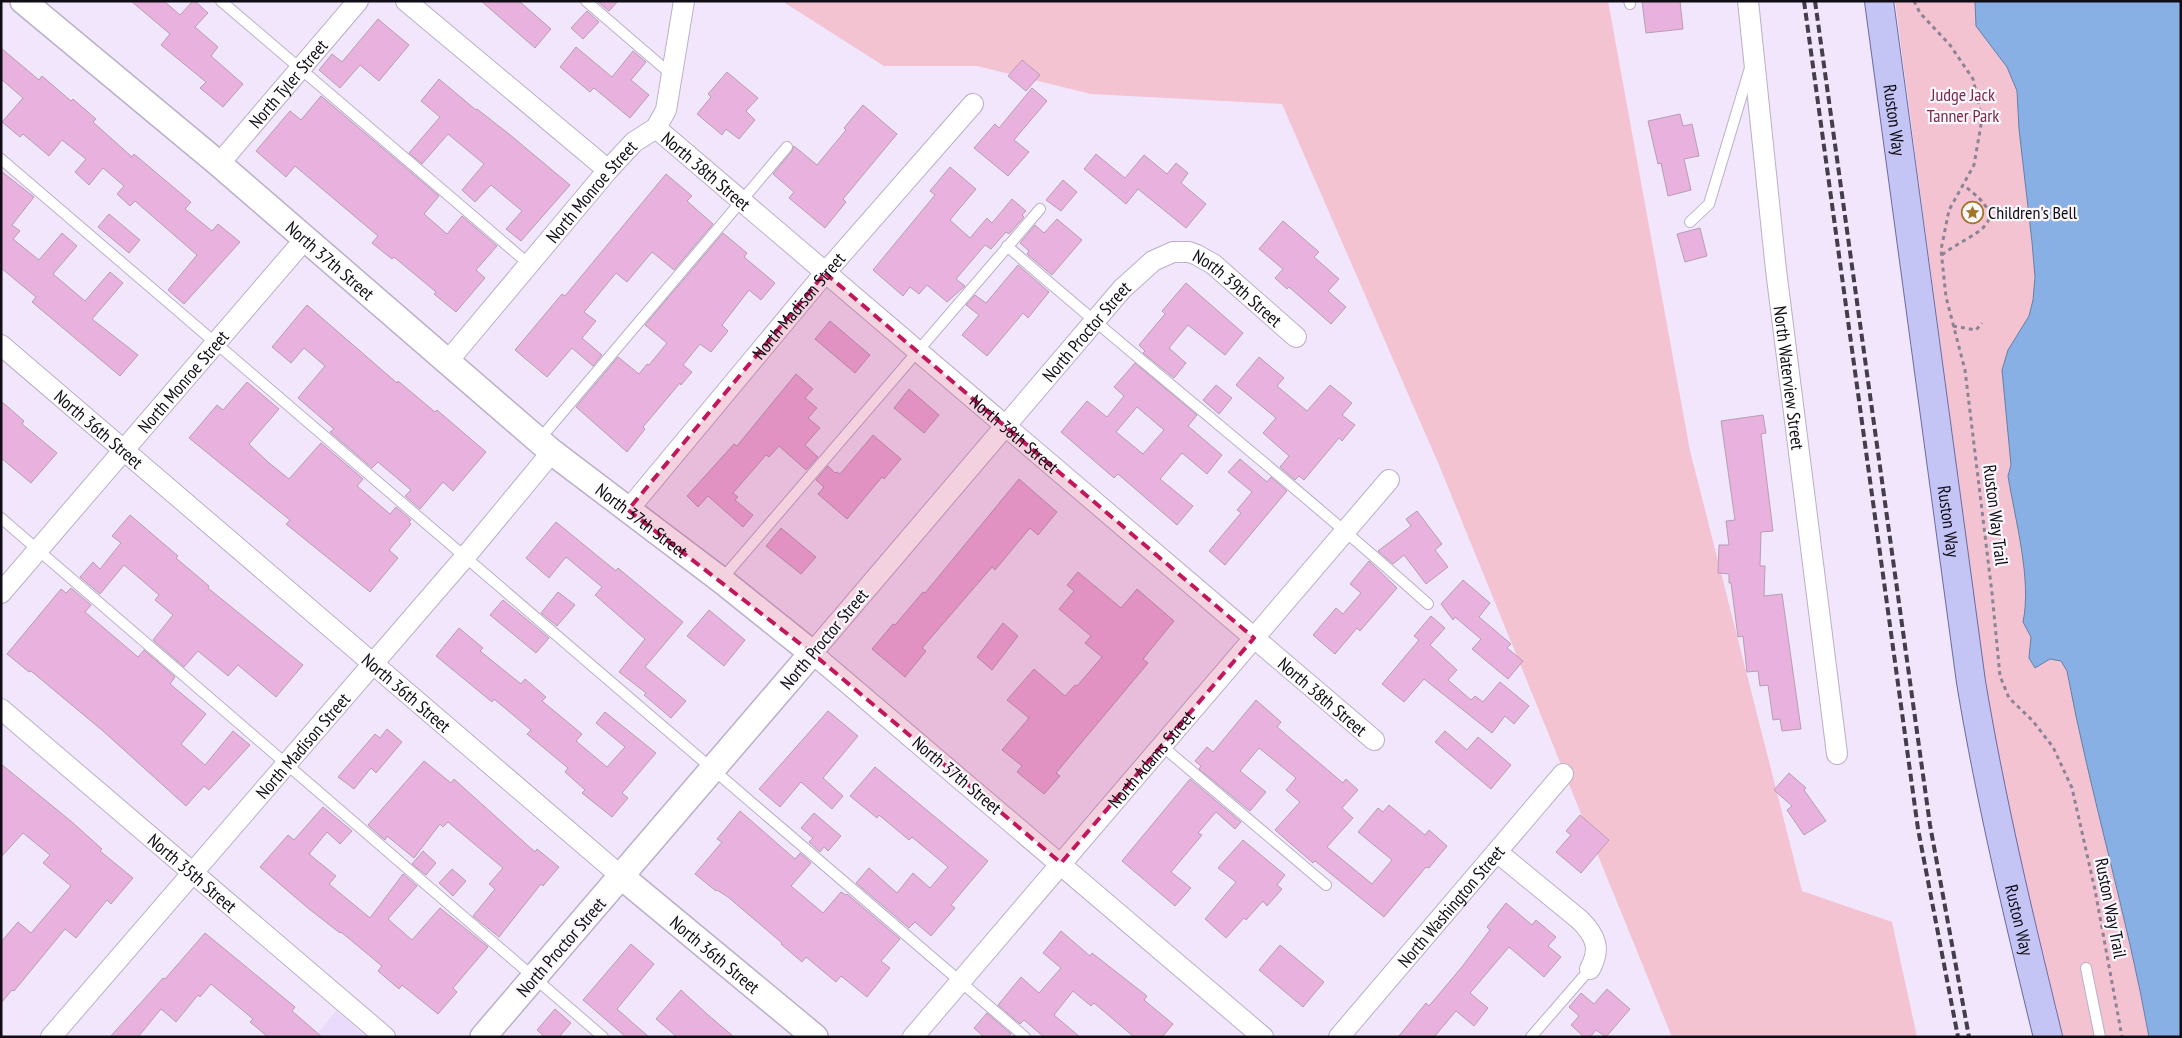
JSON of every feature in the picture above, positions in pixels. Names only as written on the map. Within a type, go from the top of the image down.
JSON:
[{"type":"main road","name":"Ruston Way","points":[[1879,1],[1971,682],[1984,762],[2001,846],[2048,1037]]},
{"type":"street","name":"North 37th Street","points":[[23,1],[219,164],[545,446],[721,580],[812,653],[1061,863],[1262,1037]]},
{"type":"street","name":"North Tyler Street","points":[[219,164],[358,1]]},
{"type":"street","points":[[406,1],[608,170]]},
{"type":"street","points":[[656,128],[666,110],[684,1]]},
{"type":"street","name":"North Waterview Street","points":[[1748,1],[1776,270],[1837,754]]},
{"type":"street","name":"North Madison Street","points":[[628,510],[825,272],[973,104]]},
{"type":"street","name":"North Monroe Street","points":[[448,361],[608,170],[634,142],[656,128]]},
{"type":"street","name":"North 38th Street","points":[[656,128],[918,349],[1374,740]]},
{"type":"street","name":"North Monroe Street","points":[[1,593],[125,452],[305,239]]},
{"type":"street","name":"North Proctor Street","points":[[483,1037],[1122,289],[1145,267],[1173,252]]},
{"type":"street","name":"North 39th Street","points":[[1173,252],[1197,255],[1213,264],[1296,336]]},
{"type":"street","name":"North 36th Street","points":[[1,345],[622,876],[814,1037]]},
{"type":"street","name":"North Madison Street","points":[[52,1037],[465,557],[545,446]]},
{"type":"street","name":"North Adams Street","points":[[913,1037],[1389,480]]},
{"type":"street","name":"North 35th Street","points":[[1,710],[384,1037]]},
{"type":"street","name":"North Washington Street","points":[[1339,1037],[1564,774]]},
{"type":"street","points":[[1497,852],[1580,920],[1591,932],[1597,950],[1590,969]]},
{"type":"lane","points":[[222,1],[530,265]]},
{"type":"lane","points":[[586,1],[672,75]]},
{"type":"lane","points":[[1690,222],[1709,204],[1754,56]]},
{"type":"lane","points":[[545,446],[741,201],[787,147]]},
{"type":"lane","points":[[1,159],[1025,1037]]},
{"type":"lane","points":[[721,580],[1040,209]]},
{"type":"lane","points":[[1007,246],[1094,322],[1346,531],[1428,604]]},
{"type":"lane","points":[[1,518],[602,1037]]},
{"type":"lane","points":[[1162,746],[1326,885]]},
{"type":"lane","points":[[2086,968],[2100,1037]]},
{"type":"lane","points":[[1531,1037],[1590,969]]},
{"type":"path","name":"Ruston Way Trail","points":[[1914,1],[1920,13],[1950,45],[1973,79],[1982,119],[1974,165],[1949,210],[1941,255],[1946,296],[1965,370],[2000,676],[2010,698],[2032,720],[2053,747],[2072,788],[2095,890],[2122,1037]]},
{"type":"path","points":[[1941,255],[1957,243],[1980,232],[1986,226],[1988,210],[1986,203],[1963,184]]},
{"type":"path","points":[[1953,326],[1976,330],[1982,323]]},
{"type":"highlighted area","points":[[825,273],[1254,638],[1061,863],[812,653],[628,510]]},
{"type":"shaded area","points":[[336,1011],[367,1037],[315,1037]]},
{"type":"green space","points":[[785,1],[1608,1],[1690,451],[1802,891],[1892,922],[1917,1037],[1672,1037],[1439,465],[1282,104],[1091,94],[977,66],[884,66],[785,3]]},
{"type":"green space","name":"Judge Jack Tanner Park","points":[[1895,1],[1975,1],[1976,26],[2007,67],[2017,91],[2019,129],[2035,277],[2033,300],[2029,316],[2008,350],[2011,465],[2008,476],[2024,569],[2026,605],[2024,622],[2031,637],[2029,658],[2035,668],[2050,659],[2061,661],[2067,671],[2086,763],[2130,945],[2149,1037],[2063,1037],[2011,830],[1985,683]]},
{"type":"water","points":[[1975,1],[2181,1],[2181,1037],[2149,1037],[2130,945],[2086,763],[2067,671],[2061,661],[2050,659],[2035,668],[2029,658],[2031,637],[2023,622],[2025,605],[2024,569],[2008,476],[2011,465],[2002,370],[2008,350],[2029,316],[2033,300],[2035,277],[2019,129],[2017,91],[2007,67],[1976,26]]},
{"type":"building","points":[[131,1],[164,1],[180,15],[195,1],[208,13],[195,27],[218,47],[211,56],[243,84],[223,107],[200,88],[206,82],[161,45],[170,34]]},
{"type":"building","points":[[481,1],[519,1],[551,29],[535,48]]},
{"type":"building","points":[[597,1],[618,1],[609,11]]},
{"type":"building","points":[[1642,1],[1680,1],[1683,29],[1646,33]]},
{"type":"building","points":[[587,11],[599,22],[583,39],[571,28]]},
{"type":"building","points":[[378,19],[409,45],[379,81],[360,65],[340,88],[319,70],[332,54],[342,62]]},
{"type":"building","points":[[576,47],[612,77],[633,51],[646,62],[631,80],[649,95],[630,118],[594,88],[590,92],[560,67]]},
{"type":"building","points":[[1,48],[39,80],[42,76],[71,101],[73,99],[96,119],[93,122],[132,157],[134,154],[191,202],[185,209],[212,231],[218,224],[240,242],[184,304],[168,290],[197,255],[135,201],[130,206],[117,194],[124,186],[103,168],[89,185],[75,172],[86,159],[62,140],[49,156],[23,134],[20,137],[2,122],[23,98],[1,79]]},
{"type":"building","points":[[1022,60],[1040,75],[1026,91],[1008,76]]},
{"type":"building","points":[[727,72],[758,98],[746,111],[755,120],[739,139],[726,129],[722,135],[697,114],[711,97],[708,94]]},
{"type":"building","points":[[439,79],[570,185],[521,241],[506,229],[522,211],[491,185],[475,202],[462,190],[484,164],[448,134],[422,164],[409,153],[440,117],[421,101]]},
{"type":"building","points":[[1032,88],[1047,101],[1014,140],[1029,152],[1008,176],[974,148],[995,124],[999,128]]},
{"type":"building","points":[[321,96],[439,196],[424,214],[447,234],[462,216],[497,246],[476,270],[485,278],[456,312],[434,294],[436,292],[394,257],[392,259],[372,243],[378,236],[295,166],[286,177],[256,151],[290,111],[301,120]]},
{"type":"building","points":[[863,105],[897,134],[843,199],[846,202],[825,228],[789,198],[794,192],[773,174],[794,146],[817,165],[846,130],[844,128]]},
{"type":"building","points":[[1680,114],[1683,126],[1692,124],[1699,156],[1684,159],[1691,190],[1668,196],[1661,163],[1658,164],[1648,121]]},
{"type":"building","points":[[1096,154],[1125,178],[1144,155],[1167,174],[1176,163],[1188,173],[1181,183],[1206,204],[1186,228],[1138,189],[1126,204],[1084,169]]},
{"type":"building","points":[[950,167],[976,189],[950,220],[970,238],[987,218],[992,223],[1012,199],[1026,211],[1022,215],[1024,217],[1009,234],[1006,232],[991,249],[985,245],[956,279],[965,286],[947,302],[927,285],[919,294],[910,287],[903,296],[873,270],[935,195],[930,191]]},
{"type":"building","points":[[1,171],[34,197],[12,225],[20,231],[13,239],[39,260],[62,233],[77,246],[53,274],[85,301],[110,272],[123,283],[92,319],[138,355],[120,376],[32,302],[36,297],[1,268]]},
{"type":"building","points":[[666,174],[692,196],[687,201],[713,224],[674,270],[652,252],[627,282],[616,273],[584,312],[596,321],[582,338],[602,355],[593,366],[572,348],[547,377],[515,350],[562,294],[565,296]]},
{"type":"building","points":[[1063,180],[1077,192],[1061,211],[1046,200]]},
{"type":"building","points":[[109,214],[140,240],[129,253],[98,227]]},
{"type":"building","points":[[1057,219],[1082,240],[1052,275],[1027,254],[1029,251],[1020,243],[1035,225],[1044,233]]},
{"type":"building","points":[[1283,221],[1319,252],[1314,257],[1339,279],[1328,291],[1346,307],[1331,324],[1289,287],[1287,289],[1275,278],[1283,269],[1259,249]]},
{"type":"building","points":[[1700,228],[1707,256],[1685,262],[1677,234]]},
{"type":"building","points":[[723,233],[747,253],[744,257],[775,283],[761,300],[749,290],[722,325],[728,331],[711,352],[700,344],[683,365],[692,372],[681,385],[680,383],[643,427],[645,429],[627,452],[576,407],[618,357],[639,374],[647,364],[649,365],[667,343],[645,325]]},
{"type":"building","points":[[1018,265],[1049,292],[1028,318],[1023,313],[987,356],[962,335],[979,315],[966,305],[975,295],[986,303]]},
{"type":"building","points":[[1186,283],[1243,333],[1225,355],[1188,325],[1169,348],[1186,363],[1174,378],[1143,353],[1145,351],[1139,345],[1165,314],[1162,311]]},
{"type":"building","points":[[307,305],[397,383],[398,381],[435,412],[437,410],[486,452],[453,491],[443,482],[420,509],[405,496],[411,490],[378,462],[372,468],[330,432],[334,429],[298,398],[325,366],[304,348],[291,363],[272,347]]},
{"type":"building","points":[[830,321],[870,355],[855,373],[815,339]]},
{"type":"building","points":[[1259,357],[1284,378],[1277,386],[1307,411],[1330,385],[1352,403],[1342,415],[1355,425],[1342,441],[1339,438],[1304,480],[1299,476],[1295,480],[1280,467],[1289,456],[1263,433],[1276,418],[1236,385]]},
{"type":"building","points":[[1135,363],[1197,415],[1188,426],[1222,455],[1207,474],[1182,453],[1160,479],[1193,506],[1177,525],[1118,474],[1114,478],[1061,432],[1087,401],[1107,417],[1124,396],[1114,387]],"holes":[[[1137,407],[1164,430],[1143,454],[1116,432]]]},
{"type":"building","points":[[796,374],[813,389],[805,398],[817,408],[808,418],[820,428],[805,445],[818,457],[806,470],[779,446],[769,457],[766,455],[733,493],[738,497],[735,500],[753,515],[743,527],[708,496],[698,507],[687,496],[734,444],[737,446]]},
{"type":"building","points":[[247,382],[279,409],[249,444],[268,462],[289,479],[321,443],[363,479],[357,486],[390,514],[396,507],[411,520],[409,522],[411,524],[389,550],[398,558],[370,592],[286,524],[290,520],[189,438],[217,405],[223,410]]},
{"type":"building","points":[[1216,385],[1232,398],[1219,414],[1203,400]]},
{"type":"building","points":[[909,389],[939,415],[924,433],[894,408]]},
{"type":"building","points":[[1,401],[24,421],[22,424],[57,453],[31,483],[1,458]]},
{"type":"building","points":[[1763,415],[1766,433],[1761,434],[1773,531],[1761,532],[1760,566],[1765,566],[1764,596],[1782,594],[1801,729],[1782,731],[1780,719],[1773,720],[1768,685],[1760,686],[1758,671],[1747,672],[1743,636],[1738,637],[1729,574],[1718,573],[1719,545],[1729,545],[1726,521],[1735,520],[1721,421]]},
{"type":"building","points":[[873,435],[901,459],[884,479],[882,477],[847,519],[818,494],[824,487],[816,480],[828,466],[835,473],[840,474]]},
{"type":"building","points":[[1240,459],[1267,482],[1271,477],[1287,491],[1225,565],[1209,551],[1241,513],[1237,510],[1252,492],[1228,472]]},
{"type":"building","points":[[1019,479],[1057,512],[1038,535],[1030,528],[995,570],[992,567],[922,648],[926,651],[905,677],[872,649],[923,592],[925,593]]},
{"type":"building","points":[[1417,511],[1442,544],[1435,550],[1448,567],[1426,584],[1404,555],[1393,564],[1378,551],[1411,526],[1406,519]]},
{"type":"building","points":[[130,515],[178,556],[176,558],[209,586],[208,588],[303,665],[276,697],[238,665],[228,676],[198,651],[184,667],[153,640],[173,615],[155,600],[159,595],[124,565],[100,594],[80,577],[93,562],[100,569],[121,543],[112,536]]},
{"type":"building","points":[[556,522],[616,571],[618,568],[683,622],[645,667],[686,701],[671,718],[644,695],[646,693],[619,672],[645,639],[595,595],[602,587],[566,557],[549,578],[526,558]]},
{"type":"building","points":[[781,528],[816,557],[801,574],[766,546]]},
{"type":"building","points":[[1369,561],[1397,588],[1360,631],[1357,628],[1335,654],[1313,635],[1336,608],[1343,614],[1361,593],[1350,584]]},
{"type":"building","points":[[1078,572],[1121,608],[1137,589],[1174,621],[1143,659],[1148,663],[1056,773],[1060,776],[1044,794],[1017,772],[1022,766],[1002,750],[1029,718],[1007,700],[1034,669],[1065,696],[1075,685],[1077,686],[1102,657],[1085,643],[1091,636],[1059,609],[1074,591],[1067,585]]},
{"type":"building","points":[[1463,580],[1490,603],[1479,617],[1511,644],[1507,648],[1523,661],[1508,679],[1472,649],[1481,639],[1455,617],[1453,620],[1441,604]]},
{"type":"building","points":[[71,588],[91,605],[85,612],[138,657],[144,650],[175,677],[170,684],[206,714],[181,744],[205,765],[233,731],[250,745],[209,790],[204,786],[186,806],[103,731],[31,671],[29,672],[7,654],[61,589],[66,593]]},
{"type":"building","points":[[558,592],[575,605],[557,626],[541,613]]},
{"type":"building","points":[[503,600],[549,638],[536,653],[490,615]]},
{"type":"building","points":[[709,610],[745,640],[724,666],[687,636]]},
{"type":"building","points":[[1431,616],[1445,628],[1430,645],[1457,670],[1448,680],[1471,700],[1475,696],[1483,702],[1500,682],[1529,706],[1514,724],[1505,716],[1492,733],[1424,679],[1404,702],[1382,684],[1419,640],[1414,636]]},
{"type":"building","points":[[1003,623],[1018,636],[992,670],[977,657]]},
{"type":"building","points":[[459,628],[483,648],[480,651],[521,684],[525,679],[546,697],[542,701],[582,734],[576,741],[607,767],[625,747],[596,723],[605,712],[656,753],[622,793],[628,798],[612,817],[582,793],[585,790],[565,772],[568,768],[527,734],[531,730],[494,699],[492,702],[436,656]]},
{"type":"building","points":[[1256,700],[1281,722],[1277,727],[1343,783],[1346,779],[1358,790],[1342,808],[1353,818],[1327,847],[1372,884],[1392,860],[1358,832],[1378,808],[1383,812],[1389,805],[1425,835],[1429,830],[1447,846],[1429,868],[1426,867],[1384,917],[1315,861],[1313,863],[1275,830],[1300,802],[1286,790],[1296,778],[1259,748],[1240,771],[1266,792],[1250,811],[1199,769],[1201,766],[1195,761],[1207,747],[1213,752]]},
{"type":"building","points":[[828,711],[858,736],[823,778],[843,796],[832,809],[801,782],[780,807],[759,789]]},
{"type":"building","points":[[387,729],[402,742],[376,773],[371,768],[354,789],[338,777],[375,734],[380,738]]},
{"type":"building","points":[[1445,731],[1467,750],[1478,737],[1511,765],[1491,789],[1435,742]]},
{"type":"building","points":[[424,761],[451,783],[454,779],[535,852],[537,849],[559,867],[543,886],[541,884],[499,937],[473,916],[495,889],[489,884],[503,868],[448,822],[443,827],[440,824],[414,858],[387,836],[385,840],[368,825]]},
{"type":"building","points":[[1,764],[72,822],[102,849],[100,851],[133,878],[111,904],[107,900],[76,938],[65,929],[14,991],[12,990],[1,1003],[1,942],[18,922],[31,933],[71,886],[43,863],[50,855],[23,833],[1,857]]},
{"type":"building","points":[[875,767],[988,861],[951,905],[955,908],[931,936],[915,922],[909,928],[856,883],[869,868],[897,893],[913,873],[930,888],[948,867],[912,837],[909,840],[879,815],[877,818],[850,796]]},
{"type":"building","points":[[1789,773],[1806,788],[1804,790],[1826,821],[1804,835],[1787,810],[1792,806],[1774,790]]},
{"type":"building","points":[[1190,779],[1241,822],[1235,829],[1216,812],[1198,833],[1202,835],[1171,872],[1191,888],[1175,906],[1122,861]]},
{"type":"building","points":[[323,807],[352,831],[340,844],[327,832],[309,854],[336,876],[329,884],[370,918],[403,874],[417,886],[388,919],[412,940],[440,908],[488,947],[453,988],[457,992],[438,1014],[402,985],[399,989],[378,971],[382,966],[341,932],[309,909],[260,867],[288,835],[294,840]]},
{"type":"building","points":[[740,811],[795,859],[800,853],[811,863],[791,886],[823,913],[841,892],[847,894],[900,939],[881,961],[890,968],[867,997],[841,976],[836,982],[806,957],[802,962],[728,897],[716,891],[695,874],[722,842],[717,839]]},
{"type":"building","points":[[814,813],[841,836],[828,851],[824,847],[820,852],[809,842],[813,838],[801,828]]},
{"type":"building","points":[[1580,815],[1609,840],[1581,873],[1556,852],[1571,835],[1566,831]]},
{"type":"building","points":[[1243,840],[1285,875],[1277,885],[1282,889],[1267,906],[1263,901],[1226,938],[1205,919],[1236,882],[1218,868]]},
{"type":"building","points":[[423,851],[436,863],[426,875],[412,864]]},
{"type":"building","points":[[452,869],[466,881],[453,896],[439,883]]},
{"type":"building","points":[[1506,903],[1532,925],[1536,920],[1556,937],[1548,946],[1561,957],[1544,977],[1509,947],[1470,993],[1488,1008],[1474,1026],[1456,1011],[1434,1037],[1398,1037],[1426,1003],[1429,1006],[1461,968],[1490,930],[1487,927]]},
{"type":"building","points":[[1061,931],[1090,956],[1092,953],[1147,996],[1144,1000],[1173,1024],[1162,1037],[1134,1037],[1094,1003],[1091,1006],[1073,991],[1054,1015],[1080,1037],[1044,1037],[1024,1020],[1020,1024],[998,1005],[1021,977],[1039,993],[1061,968],[1043,953]]},
{"type":"building","points":[[205,933],[295,1007],[292,1011],[322,1037],[268,1037],[250,1022],[253,1019],[211,984],[200,997],[198,995],[176,1022],[161,1009],[138,1037],[110,1037]]},
{"type":"building","points":[[631,944],[654,964],[617,1009],[649,1037],[626,1037],[583,1000]]},
{"type":"building","points":[[1280,945],[1324,982],[1303,1007],[1259,970]]},
{"type":"building","points":[[1607,989],[1630,1009],[1606,1037],[1596,1030],[1590,1037],[1584,1037],[1571,1025],[1579,1016],[1569,1007],[1581,993],[1594,1004]]},
{"type":"building","points":[[681,990],[734,1037],[677,1037],[656,1019]]},
{"type":"building","points":[[555,1009],[571,1023],[559,1037],[545,1037],[537,1030]]},
{"type":"building","points":[[987,1013],[1011,1034],[1009,1037],[984,1037],[974,1028]]},
{"type":"railway","points":[[1804,1],[1918,829],[1958,1037]]},
{"type":"railway","points":[[1815,1],[1930,825],[1969,1037]]},
{"type":"place","name":"Children's Bell","points":[[1972,212]]}]
